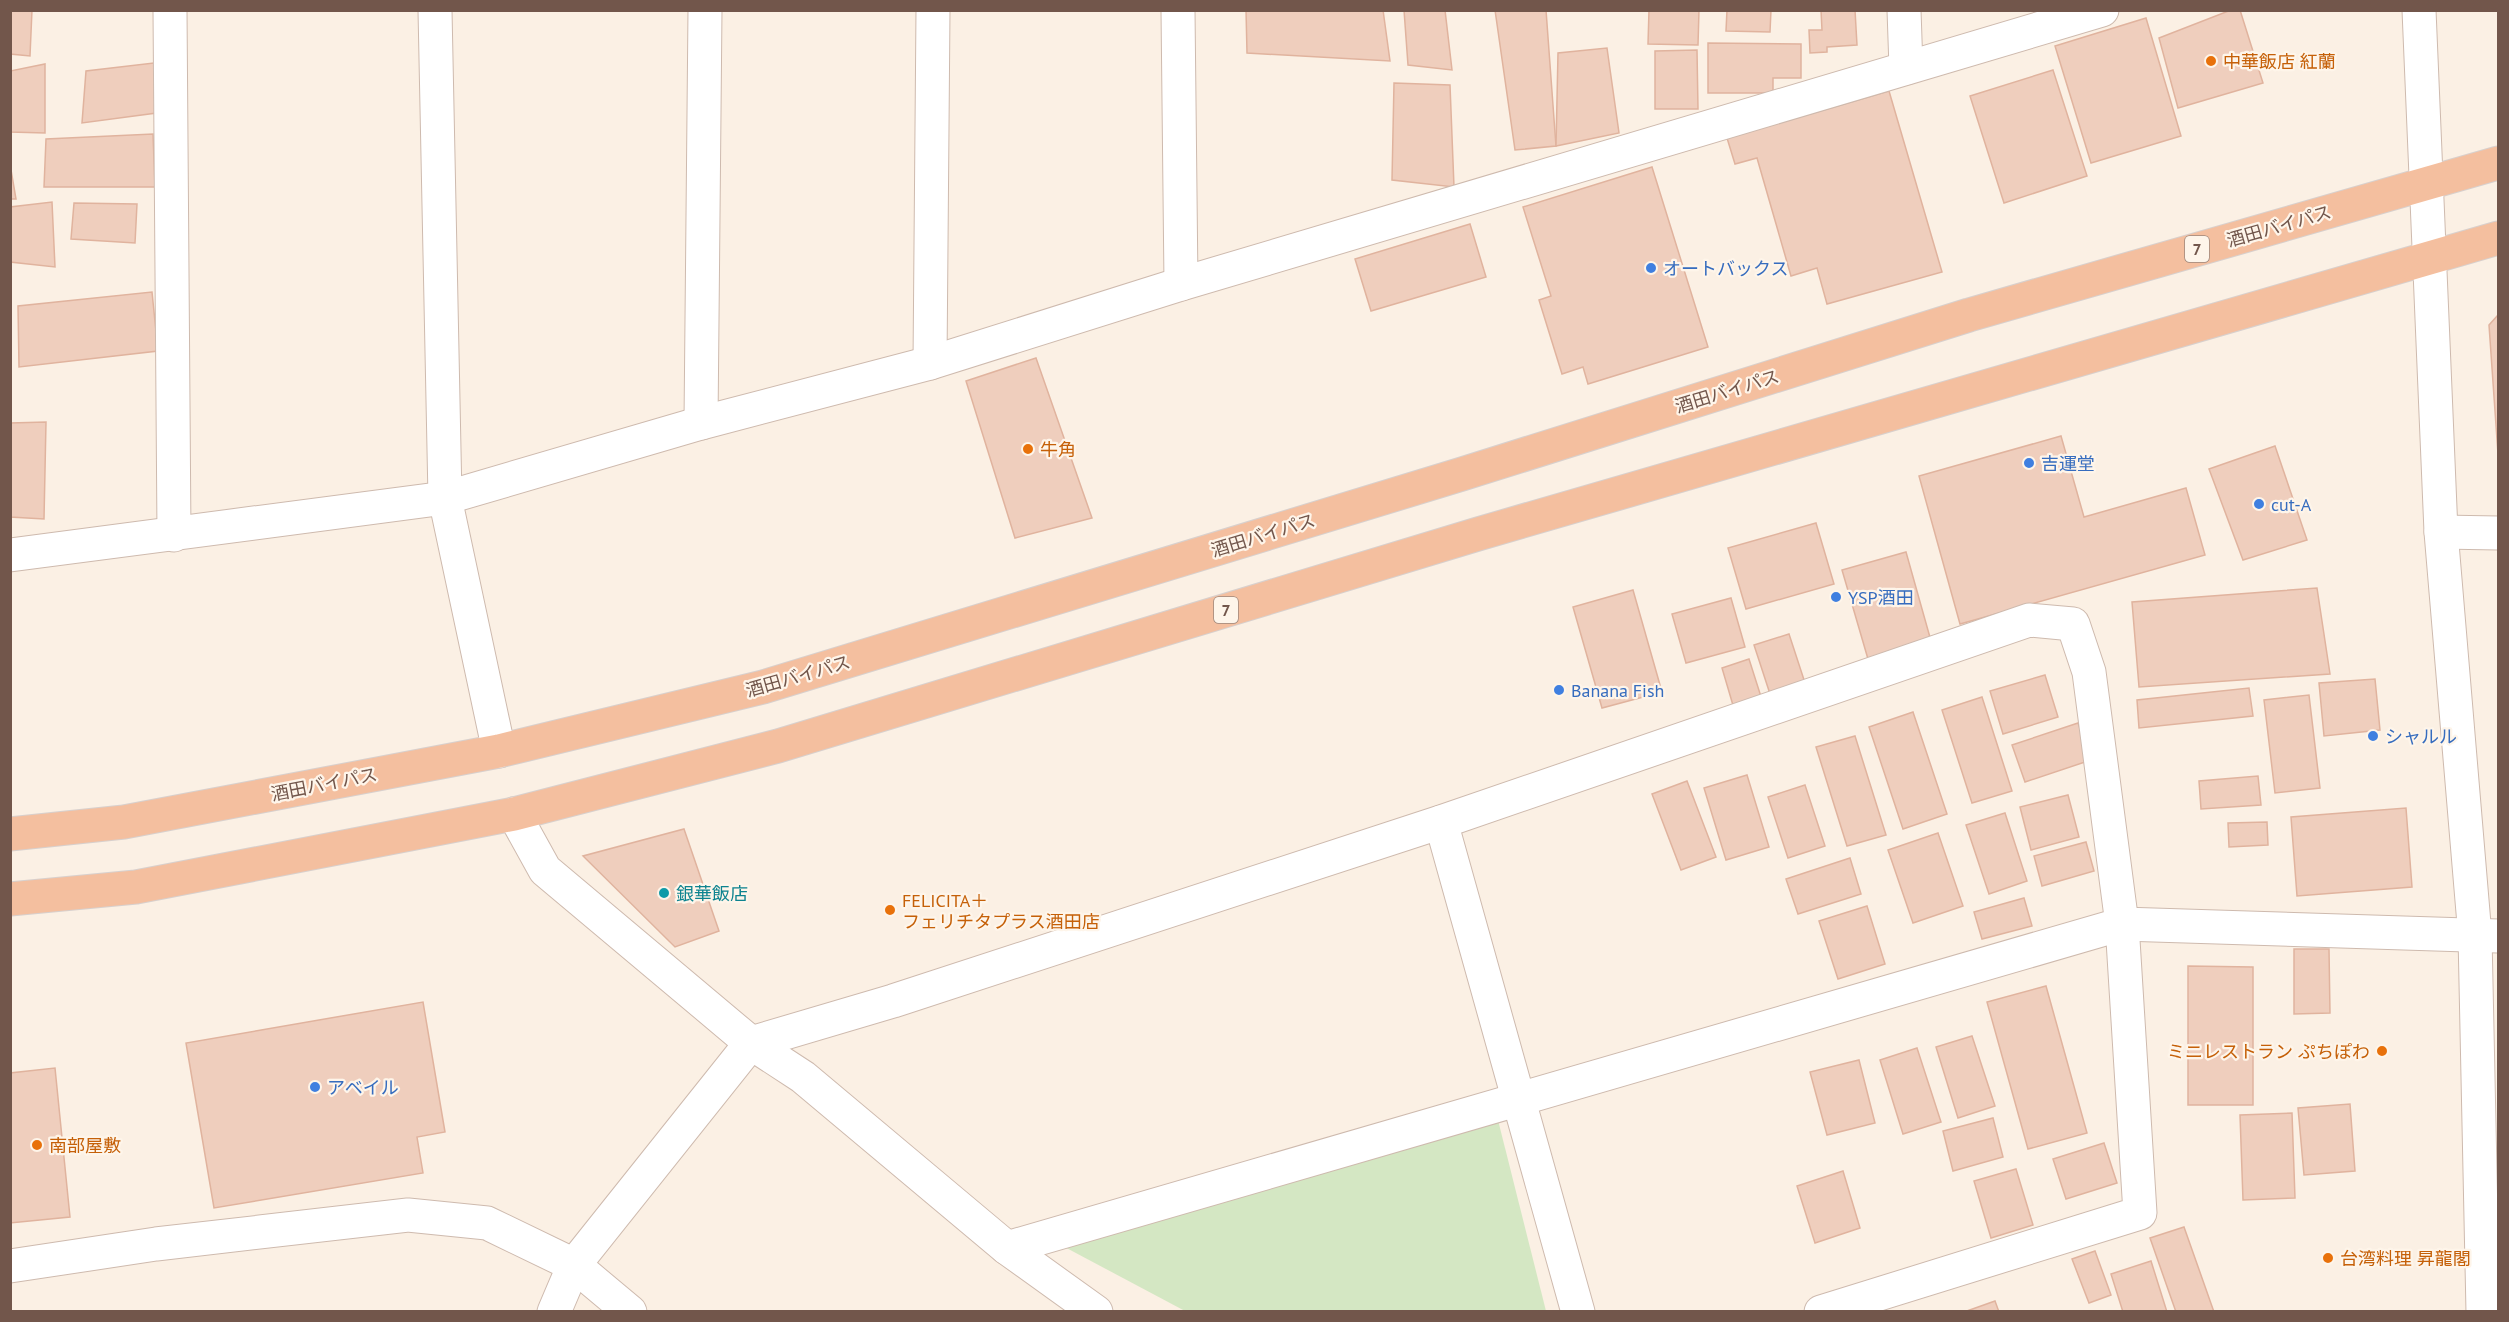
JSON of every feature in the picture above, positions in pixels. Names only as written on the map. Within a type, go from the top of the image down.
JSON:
[{"type":"highway","name":"酒田バイパス","points":[[10,834],[124,822],[499,751],[763,687],[1462,474],[1969,315],[2499,163]]},
{"type":"highway","name":"7","points":[[10,899],[136,887],[514,814],[778,746],[1478,534],[2499,238]]},
{"type":"street","points":[[170,10],[174,535]]},
{"type":"street","points":[[435,10],[445,498],[499,751]]},
{"type":"street","points":[[701,423],[705,10]]},
{"type":"street","points":[[930,363],[933,10]]},
{"type":"street","points":[[1178,10],[1181,284]]},
{"type":"street","points":[[1904,10],[1906,68]]},
{"type":"street","points":[[10,555],[445,498],[701,423],[930,363],[1181,284],[2102,10]]},
{"type":"street","points":[[2420,10],[2428,259],[2441,532],[2487,936],[2483,1311]]},
{"type":"street","points":[[2441,532],[2499,533]]},
{"type":"street","points":[[554,1311],[574,1265],[751,1043],[893,1001],[1441,822],[2029,620],[2073,624],[2089,672],[2122,924],[2140,1213],[1821,1311]]},
{"type":"street","points":[[514,814],[544,870],[751,1043],[803,1077],[1007,1248],[1096,1311]]},
{"type":"street","points":[[1441,822],[1578,1311]]},
{"type":"street","points":[[1007,1248],[1520,1101],[2122,924],[2487,936]]},
{"type":"street","points":[[10,1266],[156,1244],[408,1215],[487,1223],[574,1265],[630,1311]]},
{"type":"green space","points":[[1498,1120],[1546,1311],[1185,1311],[1042,1235]]},
{"type":"building","points":[[10,10],[32,10],[30,56],[10,54]]},
{"type":"building","points":[[1246,10],[1383,10],[1390,61],[1247,53]]},
{"type":"building","points":[[1404,10],[1445,10],[1452,70],[1408,65]]},
{"type":"building","points":[[1495,10],[1546,10],[1556,146],[1515,150]]},
{"type":"building","points":[[1649,10],[1699,10],[1698,45],[1648,44]]},
{"type":"building","points":[[1727,10],[1771,10],[1770,32],[1726,31]]},
{"type":"building","points":[[1821,10],[1855,10],[1857,45],[1827,47],[1827,52],[1810,53],[1809,30],[1822,30]]},
{"type":"building","name":"中華飯店 紅蘭","points":[[2231,10],[2240,10],[2263,83],[2178,108],[2159,38]]},
{"type":"building","points":[[2146,18],[2181,136],[2091,163],[2055,46]]},
{"type":"building","points":[[1708,43],[1801,44],[1801,78],[1773,78],[1773,93],[1708,93]]},
{"type":"building","points":[[1607,48],[1619,133],[1556,146],[1558,53]]},
{"type":"building","points":[[1697,50],[1698,109],[1655,109],[1655,51]]},
{"type":"building","points":[[162,62],[164,112],[82,123],[86,71]]},
{"type":"building","points":[[45,64],[45,133],[10,132],[10,71]]},
{"type":"building","points":[[2053,70],[2087,176],[2004,203],[1970,96]]},
{"type":"building","points":[[1394,83],[1450,85],[1454,187],[1392,180]]},
{"type":"building","points":[[1889,91],[1942,272],[1827,304],[1817,268],[1791,276],[1757,158],[1735,164],[1727,138]]},
{"type":"building","points":[[153,134],[155,187],[44,187],[46,139]]},
{"type":"building","points":[[10,164],[16,199],[10,199]]},
{"type":"building","points":[[1652,167],[1708,347],[1588,384],[1583,367],[1562,374],[1539,300],[1551,296],[1523,207]]},
{"type":"building","points":[[52,202],[55,267],[10,262],[10,207]]},
{"type":"building","points":[[74,203],[137,204],[135,243],[71,239]]},
{"type":"building","points":[[1470,224],[1486,277],[1371,311],[1355,259]]},
{"type":"building","points":[[152,292],[158,351],[19,367],[18,306]]},
{"type":"building","points":[[2498,315],[2498,454],[2489,325]]},
{"type":"building","name":"牛角","points":[[1036,358],[1092,518],[1015,538],[966,381]]},
{"type":"building","points":[[46,422],[44,519],[10,517],[10,423]]},
{"type":"building","points":[[2061,436],[2084,517],[2186,488],[2205,555],[1960,624],[1919,476]]},
{"type":"building","name":"cut-A","points":[[2275,446],[2307,540],[2243,560],[2209,469]]},
{"type":"building","points":[[1816,523],[1834,584],[1746,609],[1728,548]]},
{"type":"building","points":[[1906,552],[1931,641],[1868,659],[1842,570]]},
{"type":"building","points":[[2317,588],[2330,674],[2139,687],[2132,602]]},
{"type":"building","points":[[1633,590],[1662,692],[1602,708],[1573,607]]},
{"type":"building","points":[[1731,598],[1745,647],[1686,663],[1672,614]]},
{"type":"building","points":[[1789,634],[1807,689],[1772,700],[1754,645]]},
{"type":"building","points":[[1749,659],[1763,703],[1735,712],[1722,668]]},
{"type":"building","points":[[2045,675],[2058,717],[2003,734],[1990,691]]},
{"type":"building","points":[[2375,679],[2380,730],[2324,736],[2319,683]]},
{"type":"building","points":[[2249,688],[2253,716],[2139,728],[2137,700]]},
{"type":"building","points":[[2309,695],[2320,788],[2275,793],[2264,700]]},
{"type":"building","points":[[1982,697],[2012,791],[1972,803],[1942,710]]},
{"type":"building","points":[[1913,712],[1947,814],[1903,829],[1869,727]]},
{"type":"building","points":[[2078,723],[2091,760],[2025,782],[2012,745]]},
{"type":"building","points":[[1855,736],[1886,835],[1847,846],[1816,747]]},
{"type":"building","points":[[1747,775],[1769,847],[1726,860],[1704,788]]},
{"type":"building","points":[[2258,776],[2261,805],[2201,809],[2199,781]]},
{"type":"building","points":[[1687,781],[1716,857],[1681,870],[1652,794]]},
{"type":"building","points":[[1805,785],[1825,846],[1788,858],[1768,797]]},
{"type":"building","points":[[2068,795],[2079,837],[2031,850],[2020,807]]},
{"type":"building","points":[[2406,808],[2412,887],[2297,896],[2291,817]]},
{"type":"building","points":[[2005,813],[2027,881],[1989,894],[1966,825]]},
{"type":"building","points":[[2267,822],[2268,845],[2229,847],[2228,823]]},
{"type":"building","name":"銀華飯店","points":[[684,829],[719,931],[675,947],[583,856]]},
{"type":"building","points":[[1938,833],[1963,906],[1913,923],[1888,850]]},
{"type":"building","points":[[2086,842],[2094,871],[2042,886],[2034,856]]},
{"type":"building","points":[[1850,858],[1861,894],[1798,914],[1786,879]]},
{"type":"building","points":[[2024,898],[2032,926],[1982,939],[1974,912]]},
{"type":"building","points":[[1867,906],[1885,964],[1838,979],[1819,921]]},
{"type":"building","points":[[2294,949],[2329,949],[2330,1013],[2294,1014]]},
{"type":"building","points":[[2188,966],[2253,967],[2253,1105],[2188,1105]]},
{"type":"building","points":[[2046,986],[2087,1133],[2028,1149],[1987,1002]]},
{"type":"building","name":"アベイル","points":[[423,1002],[445,1132],[417,1137],[423,1173],[214,1208],[186,1043]]},
{"type":"building","points":[[1972,1036],[1995,1106],[1958,1118],[1936,1047]]},
{"type":"building","points":[[1917,1048],[1941,1122],[1903,1134],[1880,1060]]},
{"type":"building","points":[[1859,1060],[1875,1123],[1827,1135],[1810,1072]]},
{"type":"building","name":"南部屋敷","points":[[55,1068],[70,1217],[10,1223],[10,1073]]},
{"type":"building","points":[[2350,1104],[2355,1171],[2304,1175],[2298,1108]]},
{"type":"building","points":[[2292,1113],[2295,1198],[2243,1200],[2240,1115]]},
{"type":"building","points":[[1993,1118],[2003,1157],[1953,1171],[1943,1131]]},
{"type":"building","points":[[2104,1143],[2117,1183],[2066,1199],[2053,1159]]},
{"type":"building","points":[[2016,1169],[2033,1225],[1991,1238],[1974,1181]]},
{"type":"building","points":[[1843,1171],[1860,1228],[1815,1243],[1797,1186]]},
{"type":"building","points":[[2184,1227],[2214,1312],[2176,1312],[2150,1238]]},
{"type":"building","points":[[2095,1251],[2111,1295],[2089,1303],[2072,1259]]},
{"type":"building","points":[[2151,1261],[2167,1312],[2123,1312],[2111,1274]]},
{"type":"building","points":[[1995,1301],[1999,1312],[1964,1312]]},
{"type":"place","name":"中華飯店 紅蘭","points":[[2211,61]]},
{"type":"place","name":"オートバックス","points":[[1651,268]]},
{"type":"place","name":"牛角","points":[[1028,449]]},
{"type":"place","name":"吉運堂","points":[[2029,463]]},
{"type":"place","name":"cut-A","points":[[2259,504]]},
{"type":"place","name":"YSP酒田","points":[[1836,597]]},
{"type":"place","name":"Banana Fish","points":[[1559,690]]},
{"type":"place","name":"シャルル","points":[[2373,736]]},
{"type":"place","name":"銀華飯店","points":[[664,893]]},
{"type":"place","name":"FELICITA＋ フェリチタプラス酒田店","points":[[890,910]]},
{"type":"place","name":"ミニレストラン ぷちぽわ","points":[[2382,1051]]},
{"type":"place","name":"アベイル","points":[[315,1087]]},
{"type":"place","name":"南部屋敷","points":[[37,1145]]},
{"type":"place","name":"台湾料理 昇龍閣","points":[[2328,1258]]}]
